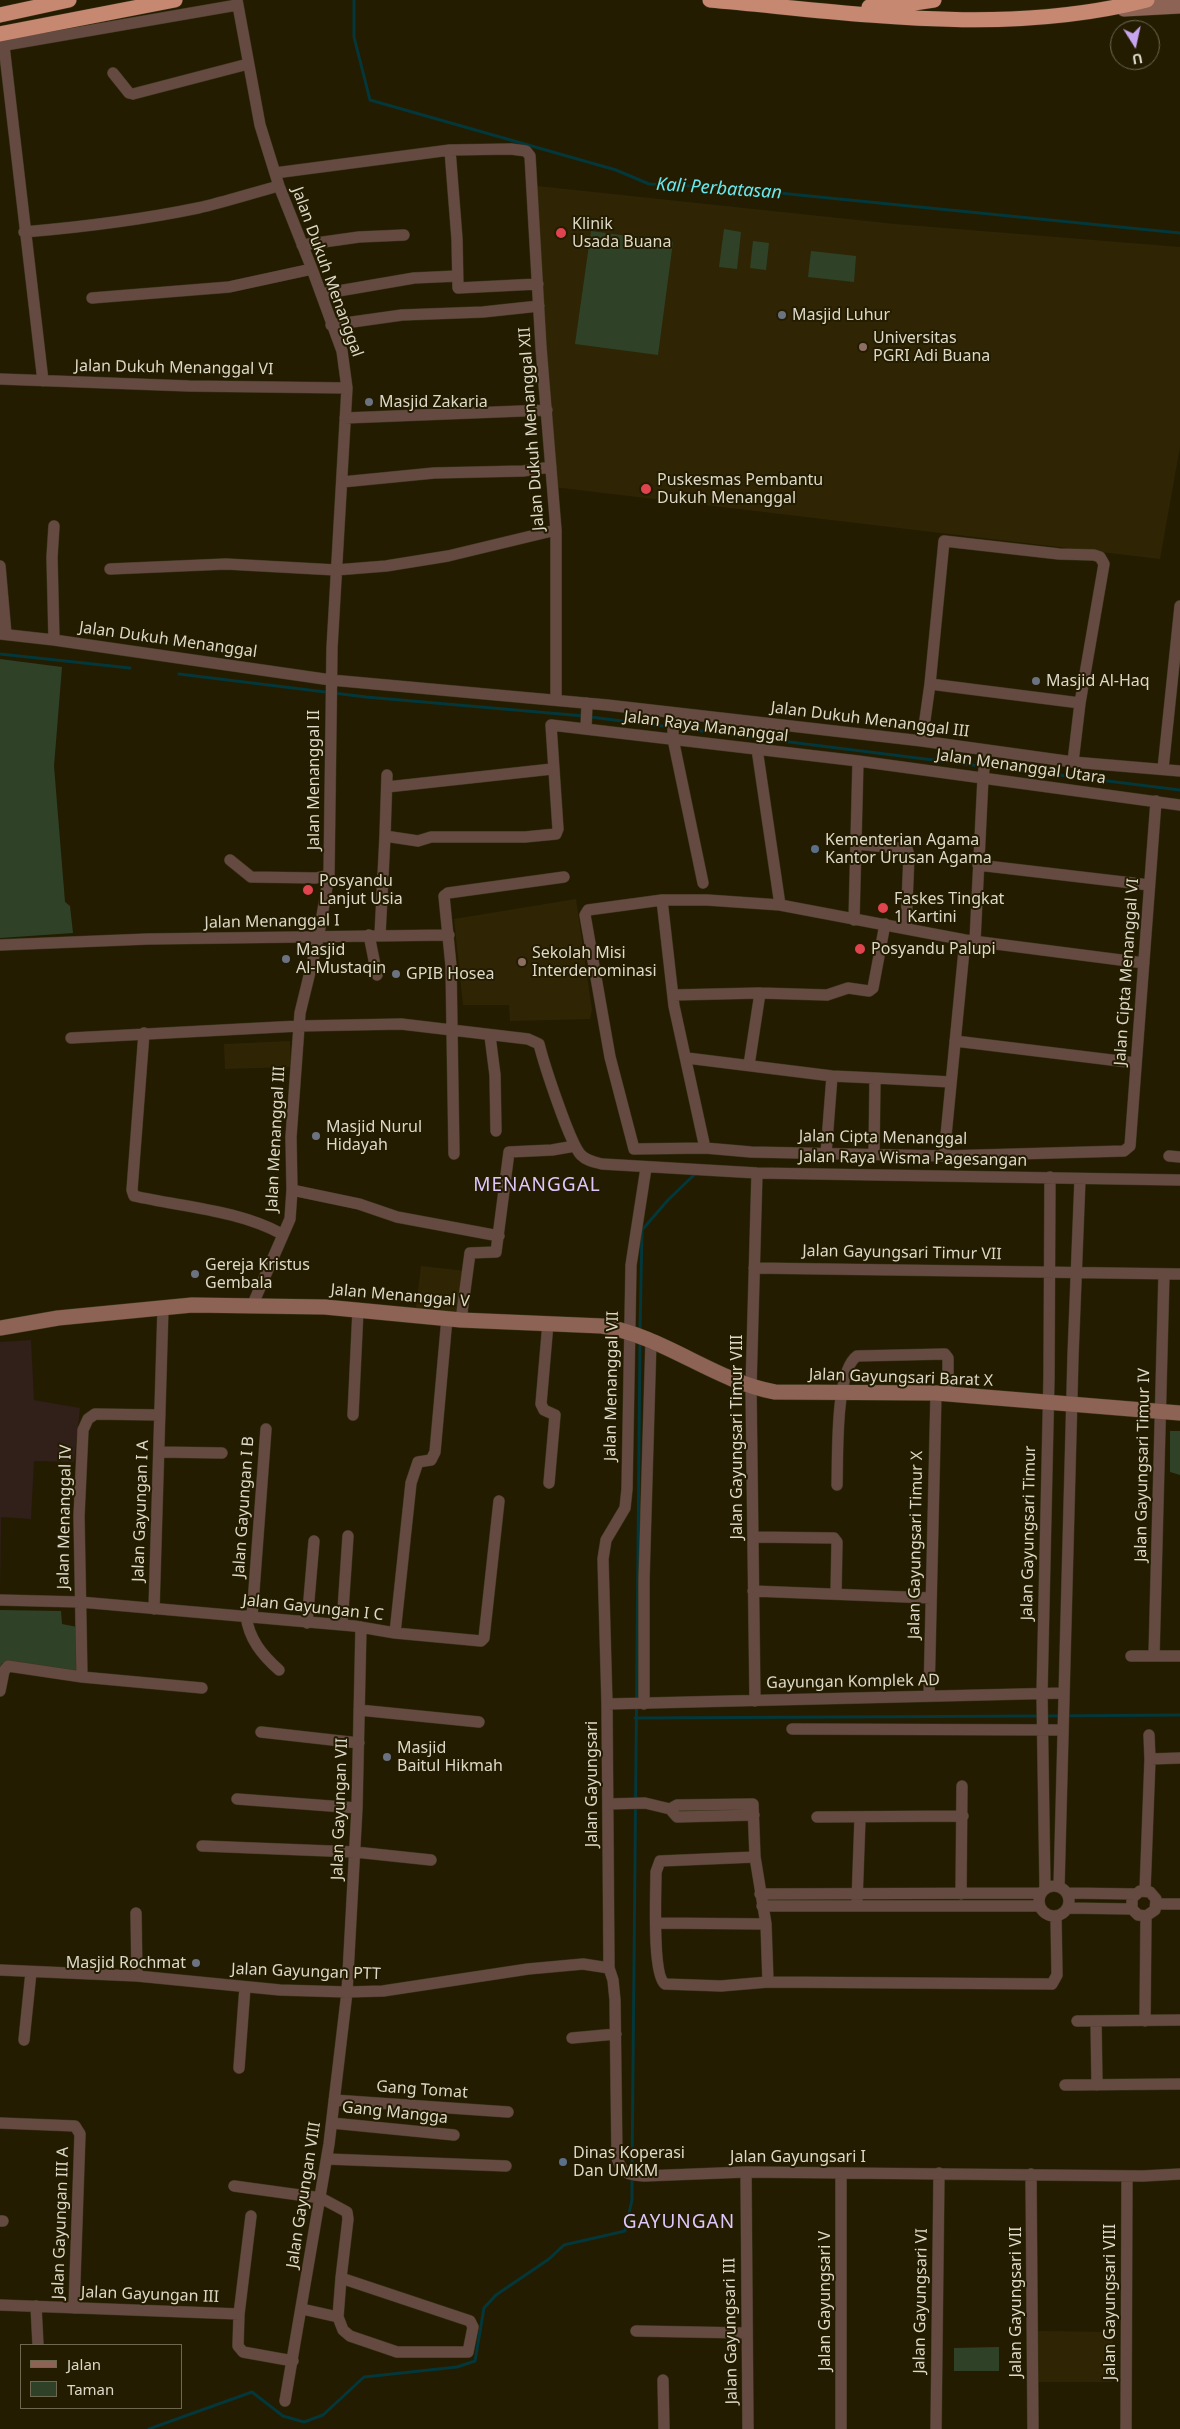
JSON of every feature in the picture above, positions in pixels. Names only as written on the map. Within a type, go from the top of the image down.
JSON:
[{"type":"highway","points":[[0,15],[69,0]]},
{"type":"highway","points":[[4,43],[175,0]]},
{"type":"highway","points":[[710,0],[898,18],[999,21],[1038,19],[1110,10],[1147,0]]},
{"type":"highway","points":[[788,7],[887,7],[934,0]]},
{"type":"street","points":[[44,381],[24,232],[4,43],[237,2]]},
{"type":"street","name":"Jalan Dukuh Menanggal","points":[[237,2],[260,125],[279,186],[342,351],[347,388],[348,418],[336,570],[331,685]]},
{"type":"street","points":[[1110,10],[1180,6]]},
{"type":"street","points":[[113,73],[129,94],[132,94],[248,64]]},
{"type":"street","name":"Jalan Dukuh Menanggal XII","points":[[450,150],[510,149],[526,151],[530,156],[556,530],[556,700]]},
{"type":"street","points":[[275,172],[450,150],[457,239],[458,288],[538,284]]},
{"type":"street","points":[[24,232],[100,225],[147,218],[199,208],[279,186]]},
{"type":"street","points":[[302,245],[353,238],[404,235]]},
{"type":"street","points":[[92,298],[229,287],[312,269]]},
{"type":"street","points":[[321,294],[406,279],[457,276]]},
{"type":"street","points":[[331,325],[402,315],[483,312],[539,306]]},
{"type":"street","name":"Jalan Dukuh Menanggal VI","points":[[0,379],[189,386],[347,388]]},
{"type":"street","points":[[348,418],[547,410]]},
{"type":"street","points":[[342,482],[434,473],[523,471],[551,466]]},
{"type":"street","points":[[54,526],[52,557],[54,640]]},
{"type":"street","points":[[110,569],[226,564],[336,570],[420,562],[556,530]]},
{"type":"street","points":[[922,741],[930,684],[944,541],[1059,554],[1094,555],[1100,557],[1104,564],[1080,703],[1074,762]]},
{"type":"street","points":[[0,566],[3,634]]},
{"type":"street","points":[[1162,769],[1180,606]]},
{"type":"street","name":"Jalan Dukuh Menanggal","points":[[3,634],[54,640],[331,685],[556,700]]},
{"type":"street","points":[[930,684],[1080,703]]},
{"type":"street","name":"Jalan Menanggal II","points":[[318,939],[329,875],[331,685]]},
{"type":"street","name":"Jalan Dukuh Menanggal III","points":[[556,700],[673,715],[922,741],[986,754],[1180,771]]},
{"type":"street","points":[[586,726],[587,704]]},
{"type":"street","points":[[673,715],[673,738],[704,884]]},
{"type":"street","name":"Jalan Raya Mananggal","points":[[552,769],[551,725],[586,726],[858,761]]},
{"type":"street","points":[[757,749],[780,905]]},
{"type":"street","points":[[944,1156],[955,1041],[970,940],[978,866],[986,754]]},
{"type":"street","points":[[854,920],[858,761]]},
{"type":"street","name":"Jalan Menanggal Utara","points":[[858,761],[983,775],[1180,804]]},
{"type":"street","points":[[385,836],[418,841],[429,837],[525,837],[556,834],[558,830],[552,769],[387,787]]},
{"type":"street","points":[[377,976],[375,935],[385,836],[387,775]]},
{"type":"street","name":"Jalan Cipta Menanggal VI","points":[[1130,1146],[1156,801]]},
{"type":"street","points":[[856,844],[907,849],[909,855],[906,927]]},
{"type":"street","points":[[230,860],[252,877],[316,878],[329,875]]},
{"type":"street","points":[[978,866],[1150,885]]},
{"type":"street","points":[[454,1154],[453,1030],[449,935],[443,898],[448,893],[564,877]]},
{"type":"street","points":[[705,1148],[673,995],[662,900],[707,900],[780,905],[970,940],[1144,963]]},
{"type":"street","name":"Jalan Cipta Menanggal","points":[[662,900],[588,910],[585,914],[610,1057],[634,1149],[705,1148],[826,1154],[944,1156],[1120,1152],[1130,1146]]},
{"type":"street","points":[[673,995],[760,993],[822,996],[848,988],[872,990],[885,924]]},
{"type":"street","name":"Jalan Menanggal I","points":[[0,945],[148,939],[318,939],[375,935],[449,935]]},
{"type":"street","name":"Jalan Menanggal III","points":[[252,1306],[290,1219],[292,1190],[290,1137],[299,1026],[318,939]]},
{"type":"street","points":[[749,1065],[760,993]]},
{"type":"street","points":[[72,1038],[299,1026],[401,1024],[528,1039],[539,1044],[575,1146],[509,1152],[499,1236],[494,1253],[470,1253],[454,1319],[435,1452],[431,1460],[418,1462],[411,1483],[396,1633]]},
{"type":"street","points":[[144,1033],[135,1135],[132,1190],[134,1196],[210,1211],[272,1229],[282,1234]]},
{"type":"street","points":[[490,1036],[496,1076],[496,1131]]},
{"type":"street","points":[[955,1041],[1136,1063]]},
{"type":"street","points":[[687,1058],[832,1076],[951,1082]]},
{"type":"street","points":[[826,1154],[832,1076]]},
{"type":"street","points":[[874,1155],[875,1078]]},
{"type":"street","name":"Jalan Raya Wisma Pagesangan","points":[[575,1146],[588,1160],[602,1164],[646,1168],[756,1173],[1180,1180]]},
{"type":"street","name":"Jalan Menanggal VII","points":[[604,1600],[604,1550],[610,1533],[621,1517],[627,1489],[639,1336],[631,1265],[646,1168]]},
{"type":"street","name":"Jalan Gayungsari Timur VIII","points":[[755,1701],[751,1387],[756,1173]]},
{"type":"street","name":"Jalan Gayungsari Timur","points":[[1043,1891],[1042,1698],[1050,1177]]},
{"type":"street","points":[[1043,1891],[1039,1906],[1043,1912],[1056,1917],[1061,1916],[1070,1903],[1064,1890],[1063,1727],[1080,1179]]},
{"type":"street","points":[[292,1190],[359,1204],[397,1217],[499,1236]]},
{"type":"street","name":"Jalan Gayungsari Timur VII","points":[[754,1268],[1180,1274]]},
{"type":"street","name":"Jalan Gayungsari Timur IV","points":[[1154,1656],[1164,1274]]},
{"type":"street","name":"Jalan Menanggal V","points":[[0,1328],[58,1318],[192,1305],[325,1307],[454,1319],[602,1326],[639,1336]]},
{"type":"street","points":[[160,1415],[164,1308]]},
{"type":"street","points":[[353,1415],[358,1310]]},
{"type":"street","points":[[548,1323],[541,1404],[544,1410],[555,1415],[549,1483]]},
{"type":"street","points":[[639,1336],[644,1580],[641,1704]]},
{"type":"street","name":"Jalan Gayungsari Barat X","points":[[639,1336],[751,1387],[794,1393],[942,1394],[1180,1413]]},
{"type":"street","name":"Jalan Gayungsari Timur X","points":[[841,1392],[847,1368],[857,1356],[944,1354],[948,1358],[942,1394],[931,1598],[929,1696]]},
{"type":"street","points":[[837,1485],[841,1392]]},
{"type":"street","name":"Jalan Menanggal IV","points":[[82,1677],[79,1516],[83,1430],[88,1419],[95,1414],[160,1415]]},
{"type":"street","name":"Jalan Gayungan I A","points":[[154,1609],[160,1415]]},
{"type":"street","name":"Jalan Gayungan I B","points":[[249,1617],[266,1429]]},
{"type":"street","points":[[159,1452],[222,1453]]},
{"type":"street","name":"Jalan Gayungan I C","points":[[0,1600],[80,1602],[342,1625],[450,1639],[483,1640],[499,1501]]},
{"type":"street","points":[[342,1625],[348,1536]]},
{"type":"street","points":[[752,1537],[834,1538],[837,1542],[836,1594]]},
{"type":"street","points":[[307,1623],[314,1541]]},
{"type":"street","points":[[753,1592],[931,1598]]},
{"type":"street","name":"Jalan Gayungsari","points":[[604,1600],[607,1704],[608,1968]]},
{"type":"street","points":[[249,1617],[248,1630],[254,1642],[279,1670]]},
{"type":"street","name":"Jalan Gayungan VII","points":[[346,1992],[358,1808],[361,1628]]},
{"type":"street","points":[[1131,1656],[1180,1656]]},
{"type":"street","points":[[0,1691],[4,1670],[8,1666],[82,1677],[202,1688]]},
{"type":"street","name":"Gayungan Komplek AD","points":[[607,1704],[929,1696],[1064,1698]]},
{"type":"street","points":[[360,1710],[479,1722]]},
{"type":"street","points":[[792,1729],[1063,1727]]},
{"type":"street","points":[[261,1732],[359,1743]]},
{"type":"street","points":[[762,1906],[1064,1890],[1140,1892],[1154,1895],[1157,1904],[1151,1914],[1146,1916],[1138,1915],[1132,1909],[1131,1904],[1140,1892],[1150,1758],[1148,1735]]},
{"type":"street","points":[[1150,1758],[1180,1758]]},
{"type":"street","points":[[961,1894],[962,1786]]},
{"type":"street","points":[[237,1799],[358,1808]]},
{"type":"street","points":[[608,1804],[645,1803],[670,1809],[677,1805],[753,1804],[755,1857],[766,1924],[768,1982]]},
{"type":"street","points":[[818,1817],[962,1816]]},
{"type":"street","points":[[857,1900],[860,1818]]},
{"type":"street","points":[[202,1846],[355,1852],[431,1860]]},
{"type":"street","points":[[755,1857],[660,1861],[656,1872],[656,1923],[660,1976],[665,1984],[721,1986],[768,1982],[1052,1984],[1057,1975],[1056,1917]]},
{"type":"street","points":[[760,1894],[857,1900],[1039,1906]]},
{"type":"street","points":[[1157,1904],[1180,1904]]},
{"type":"street","points":[[1068,1908],[1132,1909]]},
{"type":"street","points":[[136,1913],[137,1976]]},
{"type":"street","points":[[1145,2021],[1146,1916]]},
{"type":"street","points":[[656,1923],[766,1924]]},
{"type":"street","name":"Jalan Gayungan PTT","points":[[0,1970],[137,1976],[246,1987],[346,1992],[383,1991],[546,1967],[583,1964],[608,1968]]},
{"type":"street","name":"Jalan Gayungsari I","points":[[608,1968],[615,1995],[617,2158],[623,2172],[629,2175],[746,2172],[1127,2176],[1180,2174]]},
{"type":"street","points":[[24,2040],[31,1972]]},
{"type":"street","points":[[239,2068],[246,1987]]},
{"type":"street","name":"Jalan Gayungan VIII","points":[[285,2401],[327,2159],[346,1992]]},
{"type":"street","points":[[1077,2021],[1180,2020]]},
{"type":"street","points":[[1096,2021],[1097,2085]]},
{"type":"street","points":[[572,2038],[616,2034]]},
{"type":"street","points":[[1065,2085],[1180,2084]]},
{"type":"street","name":"Gang Tomat","points":[[334,2100],[508,2112]]},
{"type":"street","name":"Jalan Gayungan III A","points":[[0,2123],[74,2126],[79,2129],[74,2308]]},
{"type":"street","name":"Gang Mangga","points":[[332,2123],[454,2135]]},
{"type":"street","points":[[327,2159],[506,2166]]},
{"type":"street","name":"Jalan Gayungsari III","points":[[746,2172],[748,2429]]},
{"type":"street","name":"Jalan Gayungsari V","points":[[841,2173],[841,2429]]},
{"type":"street","name":"Jalan Gayungsari VI","points":[[936,2429],[939,2173]]},
{"type":"street","name":"Jalan Gayungsari VII","points":[[1031,2174],[1034,2429]]},
{"type":"street","name":"Jalan Gayungsari VIII","points":[[1126,2429],[1127,2176]]},
{"type":"street","points":[[234,2186],[320,2198],[348,2215],[341,2278],[338,2317],[343,2330],[350,2336],[403,2353],[466,2354],[469,2350],[473,2327],[470,2321],[461,2316],[341,2278]]},
{"type":"street","name":"Jalan Gayungan III","points":[[251,2216],[239,2314],[240,2350],[293,2361]]},
{"type":"street","name":"Jalan Gayungan III","points":[[0,2305],[239,2314]]},
{"type":"street","points":[[36,2306],[38,2344]]},
{"type":"street","points":[[302,2309],[338,2317]]},
{"type":"street","points":[[636,2332],[746,2333]]},
{"type":"street","points":[[663,2380],[664,2429]]},
{"type":"shaded area","name":"Universitas PGRI Adi Buana","points":[[537,186],[895,224],[1180,247],[1180,447],[1160,559],[553,487]]},
{"type":"shaded area","name":"Sekolah Misi Interdenominasi","points":[[576,899],[592,1010],[590,1019],[510,1021],[509,1005],[463,1005],[454,919]]},
{"type":"shaded area","points":[[290,1041],[291,1067],[225,1069],[224,1044]]},
{"type":"shaded area","points":[[421,1266],[466,1271],[461,1313],[416,1308]]},
{"type":"shaded area","points":[[31,1340],[34,1400],[80,1408],[74,1462],[34,1461],[31,1519],[1,1517],[0,1596],[0,1342]]},
{"type":"shaded area","points":[[1038,2331],[1113,2332],[1112,2382],[1037,2382]]},
{"type":"green space","points":[[724,229],[741,232],[737,269],[719,267]]},
{"type":"green space","points":[[591,231],[673,242],[658,355],[575,344]]},
{"type":"green space","points":[[753,241],[769,243],[766,270],[750,268]]},
{"type":"green space","points":[[811,251],[856,256],[854,282],[808,277]]},
{"type":"green space","points":[[0,659],[62,667],[54,766],[65,902],[70,906],[73,933],[0,938]]},
{"type":"green space","points":[[1170,1431],[1180,1431],[1180,1475],[1170,1472]]},
{"type":"green space","points":[[0,1610],[61,1611],[62,1624],[77,1627],[79,1674],[2,1663],[0,1671]]},
{"type":"green space","points":[[999,2347],[999,2371],[954,2371],[954,2348]]},
{"type":"waterway","name":"Kali Perbatasan","points":[[354,0],[354,37],[370,100],[616,170],[649,184],[729,188],[1180,233]]},
{"type":"waterway","points":[[0,654],[130,668]]},
{"type":"waterway","points":[[179,674],[366,697],[584,716]]},
{"type":"waterway","points":[[590,717],[981,766]]},
{"type":"waterway","points":[[987,766],[1180,790]]},
{"type":"waterway","points":[[640,1332],[642,1230],[668,1200],[695,1174]]},
{"type":"waterway","points":[[632,2172],[640,1341]]},
{"type":"waterway","points":[[1046,1716],[1180,1715]]},
{"type":"waterway","points":[[635,1718],[1039,1716]]},
{"type":"waterway","points":[[149,2429],[252,2392],[283,2416],[304,2422],[323,2415],[364,2377],[457,2367],[475,2361],[484,2308],[496,2295],[549,2259],[564,2245],[625,2231],[632,2200],[632,2178]]},
{"type":"place","name":"Klinik Usada Buana","points":[[561,233]]},
{"type":"place","name":"Masjid Luhur","points":[[782,315]]},
{"type":"place","name":"Universitas PGRI Adi Buana","points":[[863,347]]},
{"type":"place","name":"Masjid Zakaria","points":[[369,402]]},
{"type":"place","name":"Puskesmas Pembantu Dukuh Menanggal","points":[[646,489]]},
{"type":"place","name":"Masjid Al-Haq","points":[[1036,681]]},
{"type":"place","name":"Kementerian Agama Kantor Urusan Agama","points":[[815,849]]},
{"type":"place","name":"Posyandu Lanjut Usia","points":[[308,890]]},
{"type":"place","name":"Faskes Tingkat 1 Kartini","points":[[883,908]]},
{"type":"place","name":"Posyandu Palupi","points":[[860,949]]},
{"type":"place","name":"Masjid Al-Mustaqin","points":[[286,959]]},
{"type":"place","name":"Sekolah Misi Interdenominasi","points":[[522,962]]},
{"type":"place","name":"GPIB Hosea","points":[[396,974]]},
{"type":"place","name":"Masjid Nurul Hidayah","points":[[316,1136]]},
{"type":"place","name":"Gereja Kristus Gembala","points":[[195,1274]]},
{"type":"place","name":"Masjid Baitul Hikmah","points":[[387,1757]]},
{"type":"place","name":"Masjid Rochmat","points":[[196,1963]]},
{"type":"place","name":"Dinas Koperasi Dan UMKM","points":[[563,2162]]},
{"type":"district","name":"MENANGGAL","points":[[537,1186]]},
{"type":"district","name":"GAYUNGAN","points":[[679,2223]]}]
